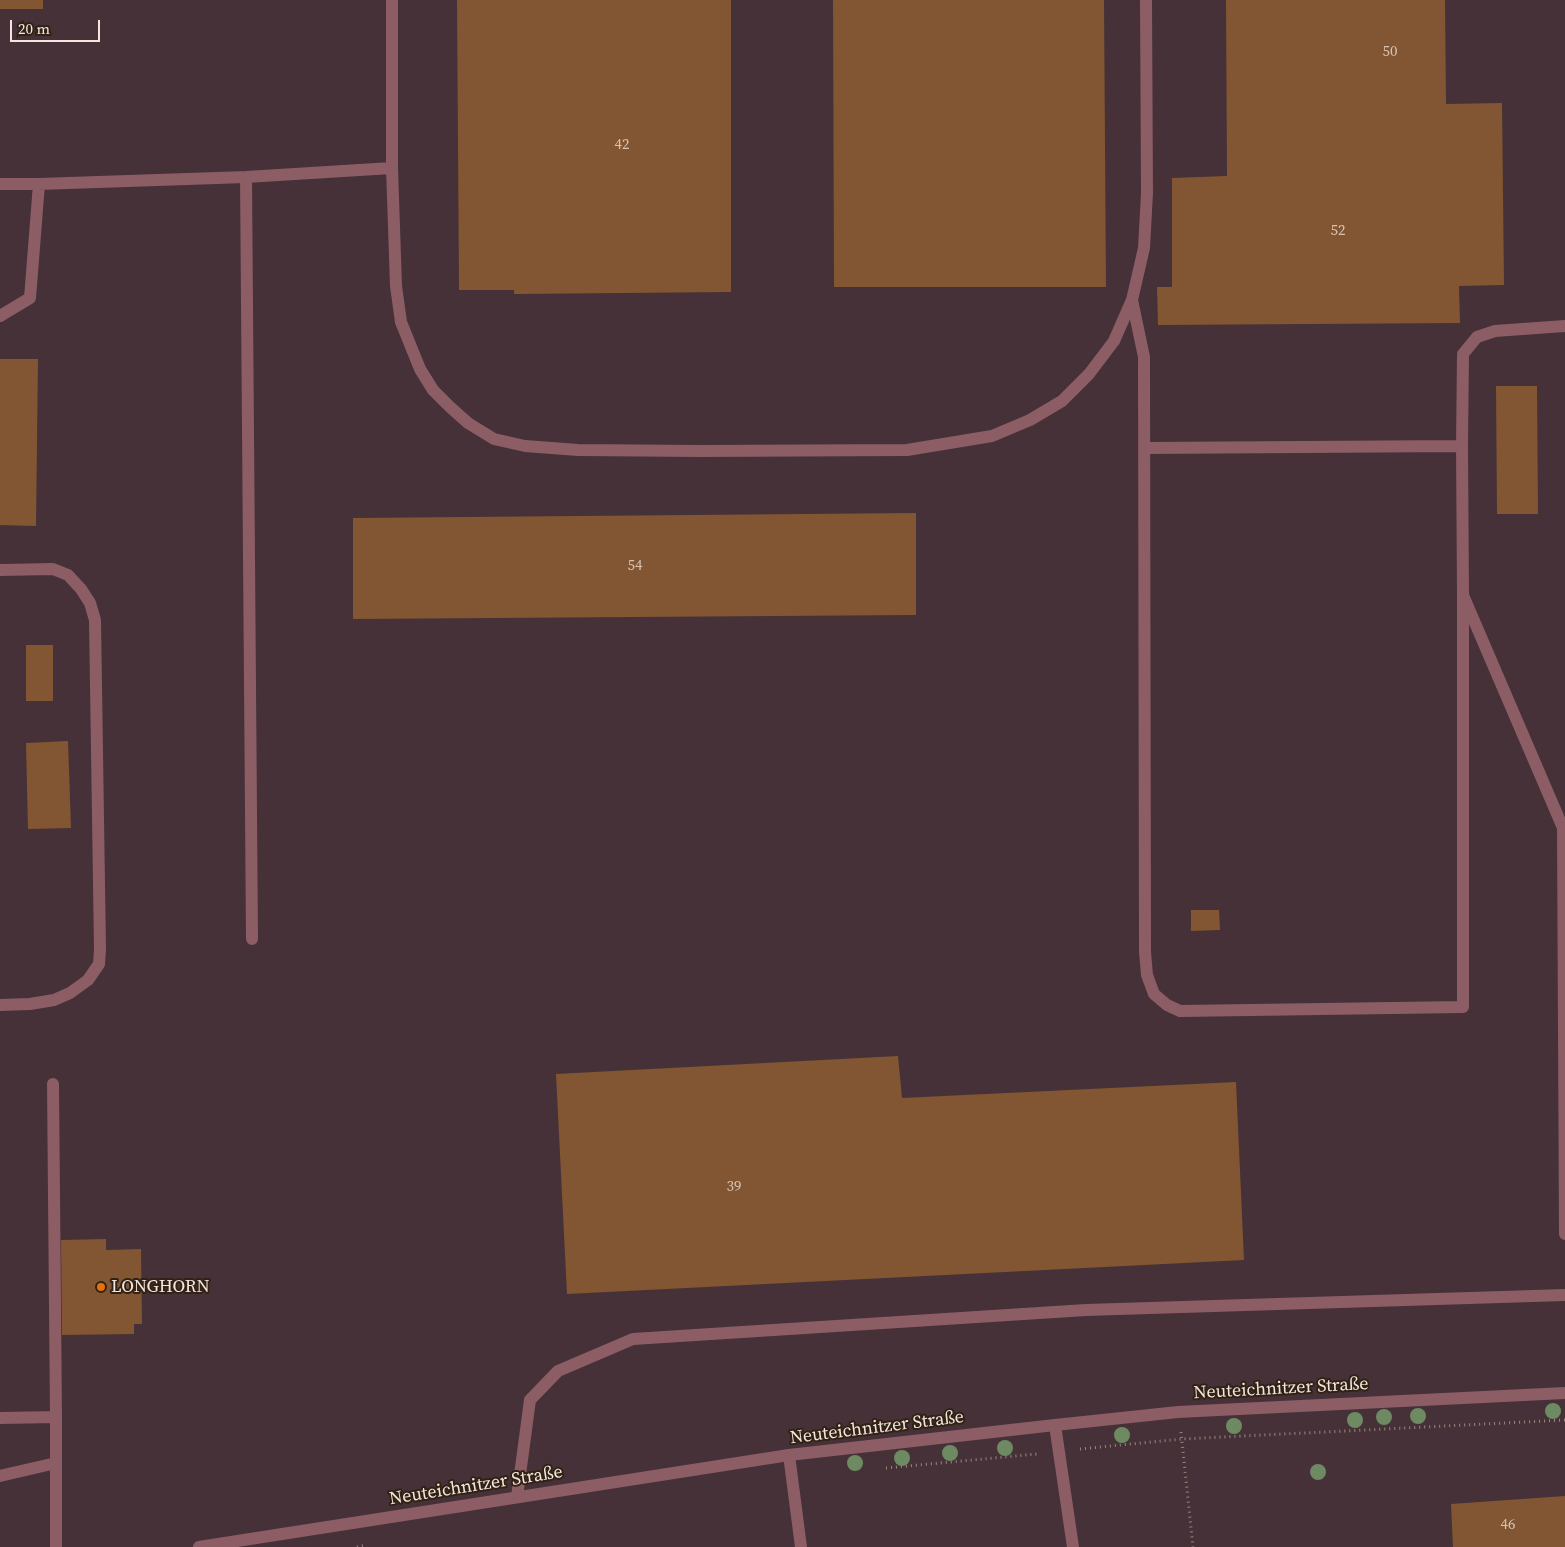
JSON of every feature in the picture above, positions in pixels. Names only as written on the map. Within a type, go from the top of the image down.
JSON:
[{"type":"street","points":[[392,0],[392,168],[396,286],[401,322],[420,369],[433,390],[468,423],[494,439],[525,446],[578,450],[907,450],[992,436],[1030,420],[1062,402],[1089,374],[1114,341],[1132,300],[1144,248],[1146,202],[1146,0]]},
{"type":"street","points":[[0,184],[246,177],[392,168]]},
{"type":"street","points":[[246,177],[252,939]]},
{"type":"street","points":[[0,316],[30,298],[38,184]]},
{"type":"street","points":[[1132,300],[1144,357],[1145,952],[1147,974],[1154,994],[1167,1005],[1180,1010],[1464,1007],[1463,354],[1477,337],[1495,331],[1565,326]]},
{"type":"street","points":[[1144,448],[1462,446]]},
{"type":"street","points":[[0,570],[52,569],[68,575],[81,589],[90,603],[94,620],[100,949],[99,964],[88,980],[70,993],[54,1000],[30,1004],[0,1005]]},
{"type":"street","points":[[1463,595],[1563,828],[1565,1234]]},
{"type":"street","points":[[53,1084],[56,1547]]},
{"type":"street","points":[[517,1497],[530,1400],[558,1371],[633,1339],[1086,1310],[1565,1295]]},
{"type":"street","name":"Neuteichnitzer Straße","points":[[199,1547],[789,1456],[1055,1425],[1178,1412],[1565,1393]]},
{"type":"street","points":[[0,1418],[56,1418]]},
{"type":"street","points":[[1055,1425],[1073,1547]]},
{"type":"street","points":[[789,1456],[801,1547]]},
{"type":"street","points":[[0,1476],[56,1463]]},
{"type":"path","points":[[1178,1412],[1193,1547]]},
{"type":"path","points":[[880,1469],[1182,1439],[1565,1420]]},
{"type":"path","points":[[357,1547],[366,1545]]},
{"type":"shaded area","points":[[0,0],[1565,0],[1565,1547],[0,1547]]},
{"type":"building","points":[[0,0],[43,0],[43,9],[0,9]]},
{"type":"building","points":[[457,0],[731,0],[731,292],[514,294],[514,290],[459,290]]},
{"type":"building","points":[[833,0],[1104,0],[1106,287],[834,287]]},
{"type":"building","points":[[1226,0],[1445,0],[1446,104],[1502,103],[1504,285],[1459,286],[1460,323],[1158,325],[1157,287],[1172,287],[1172,178],[1227,176]]},
{"type":"building","points":[[0,359],[38,359],[36,526],[0,525]]},
{"type":"building","points":[[1496,386],[1537,386],[1538,514],[1497,514]]},
{"type":"building","points":[[916,513],[916,615],[353,619],[353,518]]},
{"type":"building","points":[[26,645],[53,645],[53,701],[26,701]]},
{"type":"building","points":[[68,741],[71,828],[28,829],[26,743]]},
{"type":"building","points":[[1191,910],[1219,910],[1220,930],[1191,931]]},
{"type":"building","points":[[898,1056],[902,1098],[1236,1082],[1244,1260],[567,1294],[556,1074]]},
{"type":"building","name":"LONGHORN","points":[[106,1239],[106,1250],[141,1249],[142,1324],[134,1324],[134,1334],[62,1335],[61,1240]]},
{"type":"building","points":[[1565,1496],[1565,1547],[1453,1547],[1451,1504]]},
{"type":"place","name":"LONGHORN","points":[[101,1287]]}]
